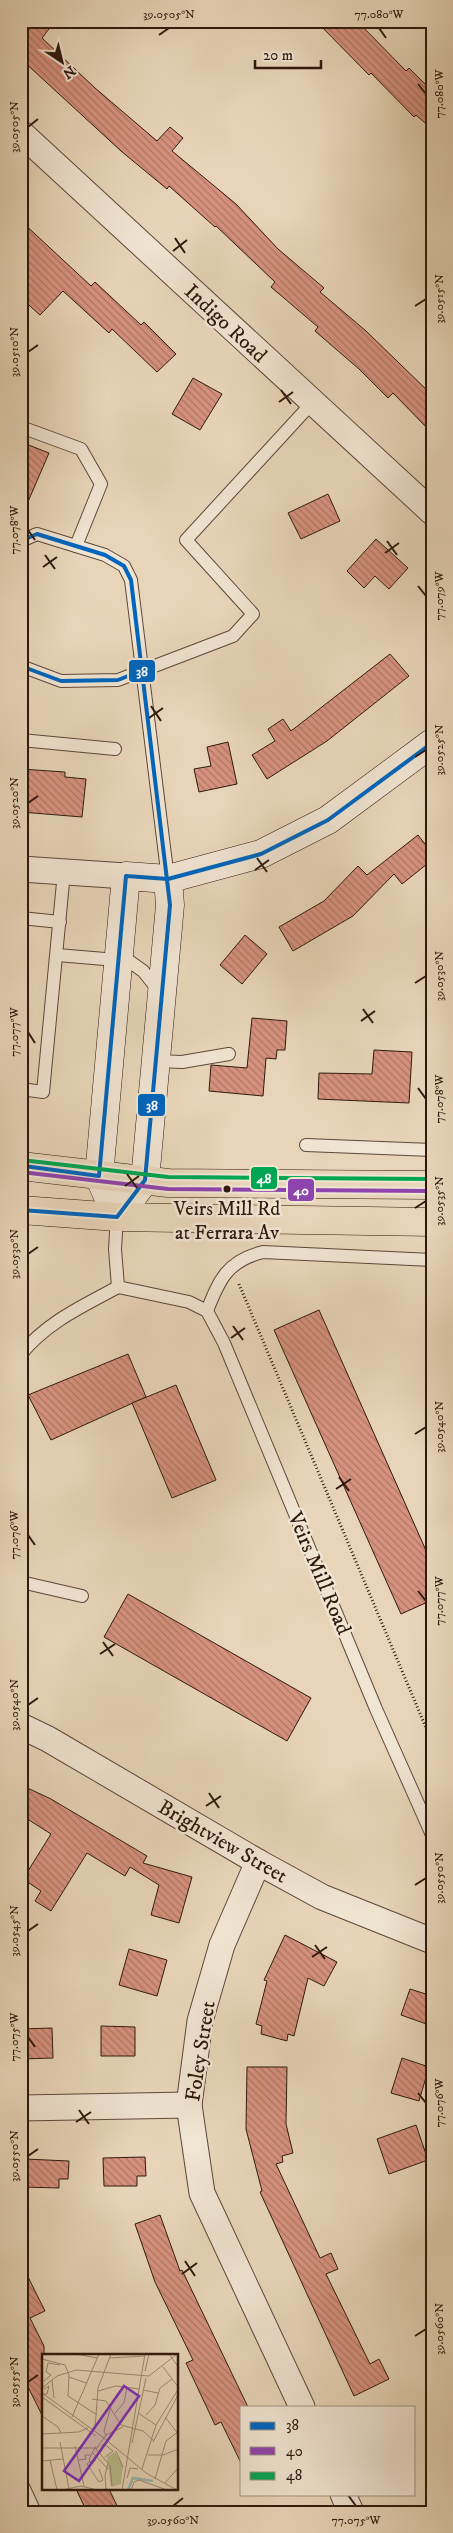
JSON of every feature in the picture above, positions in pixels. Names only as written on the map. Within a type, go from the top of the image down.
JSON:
[{"type":"main road","points":[[21,1166],[168,1183],[432,1185]]},
{"type":"main road","points":[[21,1210],[117,1217],[432,1222]]},
{"type":"street","name":"Indigo Road","points":[[21,133],[432,512]]},
{"type":"street","points":[[21,869],[168,879],[261,854],[328,820],[432,743]]},
{"type":"street","points":[[117,1217],[100,1176],[126,876]]},
{"type":"street","points":[[117,1217],[145,1180],[170,905],[168,879]]},
{"type":"street","name":"Brightview Street","points":[[21,1726],[48,1739],[258,1862],[322,1897],[432,1941]]},
{"type":"street","name":"Foley Street","points":[[258,1862],[222,1945],[200,2021],[189,2105],[202,2192],[302,2406]]},
{"type":"street","points":[[21,2108],[189,2105]]},
{"type":"street","points":[[344,2496],[351,2512]]},
{"type":"lane","points":[[21,666],[61,681],[118,680],[233,636],[253,614],[186,540],[312,403]]},
{"type":"lane","points":[[21,427],[81,449],[101,484],[76,546]]},
{"type":"lane","points":[[21,541],[37,534],[105,556],[124,566],[131,580],[168,879]]},
{"type":"lane","points":[[21,740],[115,749]]},
{"type":"lane","points":[[21,1089],[43,1092],[64,872]]},
{"type":"lane","points":[[21,918],[60,922]]},
{"type":"lane","points":[[57,955],[129,961],[143,971],[163,994]]},
{"type":"lane","points":[[157,1061],[182,1062],[229,1054]]},
{"type":"lane","points":[[306,1145],[432,1150]]},
{"type":"lane","points":[[117,1217],[115,1249],[118,1287]]},
{"type":"lane","points":[[21,1354],[33,1340],[50,1326],[118,1287],[189,1302],[207,1312],[219,1281],[227,1272],[240,1260],[263,1252],[432,1260]]},
{"type":"lane","name":"Veirs Mill Road","points":[[207,1312],[224,1344],[372,1700],[432,1835]]},
{"type":"lane","points":[[21,1582],[82,1596]]},
{"type":"lane","points":[[21,2482],[35,2512]]},
{"type":"path","points":[[239,1284],[432,1742]]},
{"type":"building","points":[[21,21],[55,21],[42,38],[95,88],[157,141],[170,127],[183,138],[172,151],[236,204],[278,249],[324,288],[320,292],[366,331],[432,395],[432,433],[393,393],[388,398],[359,369],[315,331],[318,327],[271,287],[275,282],[216,226],[169,186],[167,189],[121,151],[21,59]]},
{"type":"building","points":[[316,21],[357,21],[406,71],[409,68],[432,91],[432,129],[416,115],[414,117]]},
{"type":"building","points":[[21,221],[91,286],[95,282],[141,325],[144,322],[176,354],[157,372],[112,329],[109,333],[63,291],[40,315],[21,298]]},
{"type":"building","points":[[193,378],[222,394],[200,430],[172,414]]},
{"type":"building","points":[[21,442],[49,453],[21,518]]},
{"type":"building","points":[[328,494],[340,521],[301,539],[288,513]]},
{"type":"building","points":[[376,539],[408,568],[389,589],[375,576],[364,588],[347,571]]},
{"type":"building","points":[[390,654],[409,676],[327,741],[267,779],[252,755],[275,741],[268,729],[283,719],[291,731]]},
{"type":"building","points":[[228,742],[237,784],[199,792],[194,769],[211,766],[207,747]]},
{"type":"building","points":[[21,769],[65,772],[65,777],[86,779],[82,817],[21,812]]},
{"type":"building","points":[[418,835],[432,853],[432,860],[402,884],[394,874],[353,916],[293,951],[279,927],[324,901],[358,866],[367,875]]},
{"type":"building","points":[[245,935],[267,954],[242,984],[220,965]]},
{"type":"building","points":[[252,1018],[287,1021],[285,1050],[277,1050],[276,1059],[266,1058],[263,1096],[209,1091],[211,1065],[247,1068]]},
{"type":"building","points":[[374,1050],[412,1052],[409,1103],[318,1099],[319,1073],[372,1074]]},
{"type":"building","points":[[319,1310],[432,1564],[432,1600],[401,1614],[274,1330]]},
{"type":"building","points":[[128,1354],[146,1397],[51,1440],[28,1395]]},
{"type":"building","points":[[176,1385],[216,1480],[172,1498],[132,1403]]},
{"type":"building","points":[[128,1594],[311,1698],[287,1741],[104,1637]]},
{"type":"building","points":[[21,1785],[51,1799],[147,1856],[143,1863],[192,1877],[179,1923],[151,1915],[159,1885],[130,1867],[125,1876],[87,1853],[51,1911],[35,1901],[41,1891],[23,1879],[51,1834],[21,1815]]},
{"type":"building","points":[[285,1935],[337,1962],[324,1986],[308,1978],[294,2036],[288,2034],[287,2041],[261,2034],[262,2026],[256,2024],[267,1981],[264,1980]]},
{"type":"building","points":[[129,1949],[167,1960],[157,1996],[119,1985]]},
{"type":"building","points":[[410,1989],[432,1996],[432,2026],[401,2015]]},
{"type":"building","points":[[101,2026],[135,2027],[135,2056],[101,2056]]},
{"type":"building","points":[[52,2028],[53,2058],[21,2059],[21,2029]]},
{"type":"building","points":[[402,2058],[429,2067],[419,2101],[391,2093]]},
{"type":"building","points":[[247,2067],[287,2067],[286,2124],[293,2153],[282,2156],[283,2162],[276,2164],[320,2258],[331,2253],[338,2269],[326,2274],[370,2364],[379,2359],[389,2379],[354,2396],[260,2192],[262,2191],[246,2129]]},
{"type":"building","points":[[416,2125],[428,2160],[389,2174],[377,2139]]},
{"type":"building","points":[[145,2157],[146,2176],[137,2176],[137,2186],[104,2186],[103,2158]]},
{"type":"building","points":[[25,2159],[69,2161],[68,2179],[59,2179],[59,2188],[24,2187]]},
{"type":"building","points":[[160,2215],[180,2271],[182,2270],[248,2406],[240,2406],[240,2461],[221,2422],[215,2425],[186,2363],[193,2360],[155,2282],[135,2224]]},
{"type":"building","points":[[21,2263],[45,2311],[30,2318],[44,2346],[44,2354],[42,2354],[42,2415],[26,2383],[21,2386]]},
{"type":"building","points":[[76,2490],[109,2490],[120,2512],[87,2512]]},
{"type":"transit line","name":"38","points":[[21,541],[37,534],[105,555],[124,566],[131,580],[170,905],[145,1180],[117,1217],[21,1210]]},
{"type":"transit line","name":"38","points":[[21,666],[61,681],[118,680],[143,670]]},
{"type":"transit line","name":"38","points":[[24,1166],[99,1176],[126,876],[168,879],[261,854],[328,820],[432,743]]},
{"type":"transit line","name":"48","points":[[22,1160],[168,1177],[432,1179]]},
{"type":"transit line","name":"40","points":[[21,1172],[168,1189],[432,1191]]},
{"type":"place","name":"Veirs Mill Rd at Ferrara Av","points":[[227,1189]]}]
